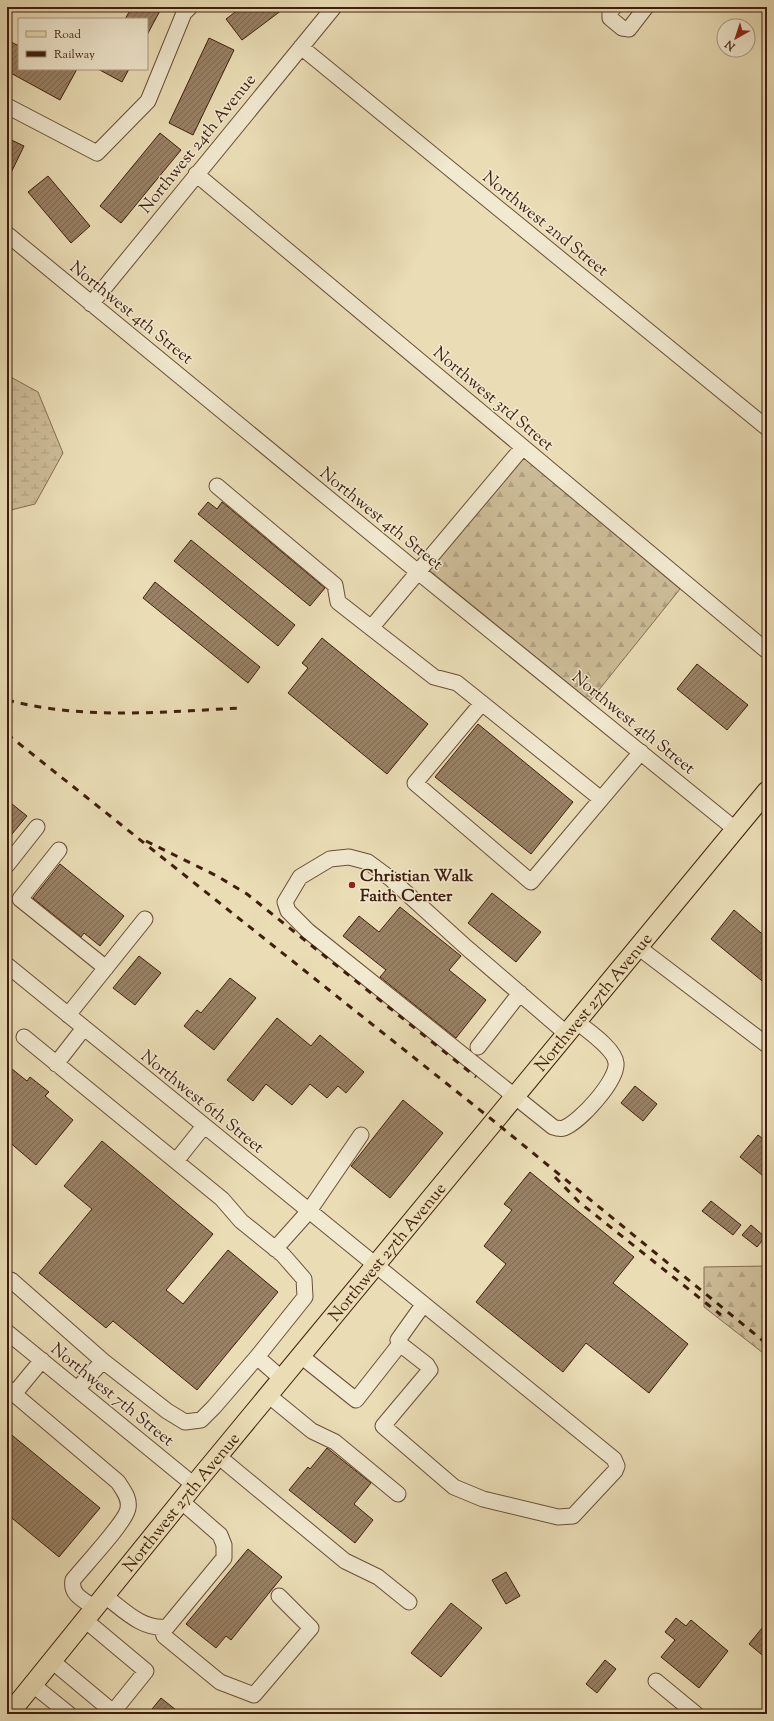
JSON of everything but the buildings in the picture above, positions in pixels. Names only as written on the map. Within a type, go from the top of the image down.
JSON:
[{"type":"main road","name":"Northwest 27th Avenue","points":[[9,1714],[194,1485],[767,791]]},
{"type":"street","points":[[7,106],[98,153],[148,101],[184,13],[190,7]]},
{"type":"street","name":"Northwest 24th Avenue","points":[[91,304],[334,7]]},
{"type":"street","points":[[614,7],[610,12],[610,18],[622,28],[629,29],[646,7]]},
{"type":"street","name":"Northwest 2nd Street","points":[[301,47],[767,428]]},
{"type":"street","name":"Northwest 3rd Street","points":[[196,174],[767,651]]},
{"type":"street","name":"Northwest 4th Street","points":[[7,234],[418,572],[735,829]]},
{"type":"street","points":[[371,628],[523,447]]},
{"type":"street","points":[[217,486],[335,585],[338,602],[434,677],[457,682],[601,799]]},
{"type":"street","points":[[482,703],[416,783],[531,882],[640,752]]},
{"type":"street","points":[[7,866],[38,827]]},
{"type":"street","points":[[59,850],[20,899],[106,968]]},
{"type":"street","points":[[350,857],[368,862],[391,879],[467,948],[520,993],[572,1028],[610,1050],[616,1063],[615,1074],[590,1109],[574,1123],[562,1129],[552,1127],[308,931],[288,910],[285,902],[300,877],[330,859],[350,857]]},
{"type":"street","points":[[68,1015],[145,919]]},
{"type":"street","points":[[638,947],[767,1044]]},
{"type":"street","name":"Northwest 6th Street","points":[[7,965],[614,1459],[617,1466],[615,1472],[573,1516],[558,1517],[483,1499],[454,1487],[383,1426],[430,1370],[427,1365],[400,1344]]},
{"type":"street","points":[[478,1047],[520,993]]},
{"type":"street","points":[[56,1064],[84,1028]]},
{"type":"street","points":[[7,1285],[11,1280],[104,1361],[167,1411],[185,1422],[201,1420],[214,1407],[257,1357],[305,1297],[304,1279],[284,1255],[241,1221],[222,1199],[24,1037]]},
{"type":"street","points":[[176,1161],[204,1126]]},
{"type":"street","points":[[275,1249],[309,1211],[361,1135]]},
{"type":"street","points":[[301,1356],[356,1400],[400,1344],[398,1340],[399,1337],[423,1305]]},
{"type":"street","name":"Northwest 7th Street","points":[[7,1332],[194,1485]]},
{"type":"street","points":[[257,1357],[282,1379]]},
{"type":"street","points":[[42,1360],[11,1391],[118,1482],[128,1499],[128,1509],[120,1523],[73,1580],[71,1587],[73,1592],[95,1608],[146,1671],[113,1712],[52,1661]]},
{"type":"street","points":[[77,1389],[104,1361]]},
{"type":"street","points":[[268,1395],[312,1431],[335,1442],[398,1494]]},
{"type":"street","points":[[218,1456],[345,1561],[378,1577],[409,1602]]},
{"type":"street","points":[[95,1608],[150,1626],[162,1628],[167,1627],[224,1558],[224,1545],[220,1535],[181,1501]]},
{"type":"street","points":[[162,1628],[164,1636],[220,1682],[254,1694],[311,1628],[279,1596]]},
{"type":"street","points":[[656,1681],[696,1714]]},
{"type":"street","points":[[33,1685],[69,1714]]},
{"type":"green space","points":[[7,375],[38,392],[63,453],[35,504],[7,511]]},
{"type":"green space","points":[[524,458],[680,589],[590,701],[429,570]]},
{"type":"green space","points":[[767,1266],[767,1356],[704,1307],[704,1267]]},
{"type":"railway","points":[[7,700],[64,710],[123,713],[240,708]]},
{"type":"railway","points":[[7,734],[495,1122],[767,1344]]},
{"type":"railway","points":[[146,841],[217,876],[247,894],[476,1077]]},
{"type":"railway","points":[[555,1177],[579,1202],[721,1315]]},
{"type":"place","name":"Christian Walk Faith Center","points":[[352,885]]}]
